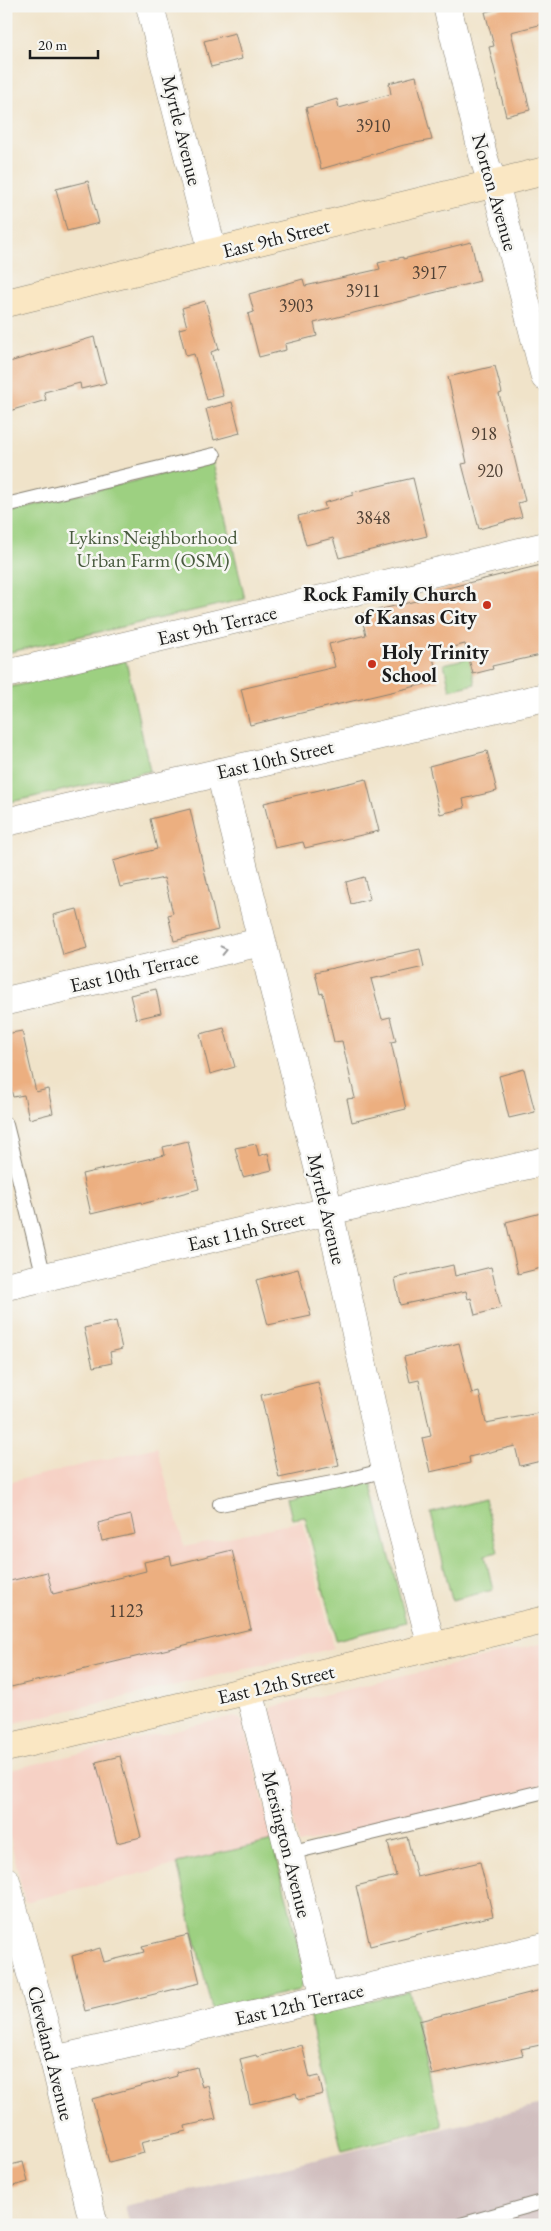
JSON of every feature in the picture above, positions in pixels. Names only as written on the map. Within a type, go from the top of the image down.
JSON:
[{"type":"main road","name":"East 9th Street","points":[[6,304],[545,171]]},
{"type":"main road","name":"East 12th Street","points":[[6,1748],[545,1620]]},
{"type":"street","name":"Myrtle Avenue","points":[[150,6],[213,253]]},
{"type":"street","name":"Norton Avenue","points":[[447,6],[487,168],[495,183],[545,378]]},
{"type":"street","name":"East 9th Terrace","points":[[6,674],[545,546]]},
{"type":"street","name":"East 10th Street","points":[[6,822],[545,697]]},
{"type":"street","name":"Myrtle Avenue","points":[[220,772],[329,1211],[386,1470],[432,1647]]},
{"type":"street","name":"East 10th Terrace","points":[[6,1001],[261,942]]},
{"type":"street","name":"East 11th Street","points":[[6,1286],[545,1161]]},
{"type":"street","name":"Mersington Avenue","points":[[249,1690],[325,1998]]},
{"type":"street","name":"Cleveland Avenue","points":[[6,1881],[11,1917],[54,2060],[94,2225]]},
{"type":"street","name":"East 12th Terrace","points":[[54,2060],[545,1947]]},
{"type":"lane","points":[[6,505],[214,455]]},
{"type":"lane","points":[[6,1125],[44,1277]]},
{"type":"lane","points":[[220,1504],[344,1481],[386,1470]]},
{"type":"lane","points":[[289,1853],[545,1791]]},
{"type":"lane","points":[[460,2225],[500,2220],[545,2201]]},
{"type":"shaded area","points":[[157,1447],[184,1547],[302,1521],[334,1648],[6,1725],[6,1483]]},
{"type":"shaded area","points":[[545,1643],[545,1785],[299,1844],[269,1714],[272,1707]]},
{"type":"shaded area","points":[[234,1716],[241,1720],[245,1729],[273,1841],[25,1902],[6,1821],[6,1771]]},
{"type":"shaded area","points":[[545,2104],[545,2225],[130,2225],[125,2206]]},
{"type":"green space","name":"Lykins Neighborhood Urban Farm (OSM)","points":[[213,462],[245,599],[6,653],[6,512]]},
{"type":"green space","points":[[469,658],[475,684],[450,690],[444,664]]},
{"type":"green space","points":[[126,661],[150,771],[6,803],[6,688]]},
{"type":"green space","points":[[370,1478],[406,1622],[336,1640],[305,1517],[292,1519],[287,1498]]},
{"type":"green space","points":[[485,1499],[498,1552],[485,1555],[493,1590],[452,1600],[431,1513]]},
{"type":"green space","points":[[273,1841],[306,1978],[299,1990],[212,2010],[177,1863]]},
{"type":"green space","points":[[409,1991],[442,2126],[342,2151],[309,2015]]},
{"type":"building","points":[[508,6],[538,6],[543,24],[511,32],[530,110],[506,116],[489,47],[494,46],[485,12]]},
{"type":"building","points":[[235,33],[242,59],[211,67],[204,41]]},
{"type":"building","points":[[416,76],[432,140],[404,145],[321,169],[306,108],[337,99],[339,108],[391,94],[389,83]]},
{"type":"building","points":[[88,181],[99,223],[67,231],[56,189]]},
{"type":"building","points":[[471,242],[480,281],[314,323],[317,336],[285,344],[286,350],[259,357],[248,314],[254,312],[249,294],[303,279],[305,286],[380,269],[378,263],[403,257],[403,259]]},
{"type":"building","points":[[205,301],[219,349],[211,352],[223,396],[207,400],[194,354],[186,356],[179,329],[187,327],[182,308]]},
{"type":"building","points":[[94,337],[106,383],[81,389],[80,383],[44,392],[46,400],[6,412],[6,363]]},
{"type":"building","points":[[495,366],[502,393],[499,394],[525,501],[518,503],[522,517],[479,529],[462,464],[467,463],[448,377]]},
{"type":"building","points":[[232,402],[240,433],[214,440],[206,409]]},
{"type":"building","points":[[413,478],[427,536],[339,558],[333,538],[306,545],[298,516],[326,509],[324,503],[353,495],[353,492]]},
{"type":"building","points":[[545,564],[545,654],[492,666],[493,669],[473,674],[465,644],[432,652],[438,681],[250,725],[241,689],[335,667],[329,644],[366,635],[361,614],[428,598],[427,593]]},
{"type":"building","points":[[487,751],[497,791],[463,799],[465,808],[440,814],[429,766]]},
{"type":"building","points":[[366,779],[379,831],[305,848],[303,842],[275,848],[264,803]]},
{"type":"building","points":[[190,809],[218,930],[174,941],[168,915],[173,913],[164,878],[120,887],[113,861],[157,849],[150,819]]},
{"type":"building","points":[[364,877],[370,899],[351,904],[346,882]]},
{"type":"building","points":[[77,909],[87,948],[63,955],[53,915]]},
{"type":"building","points":[[420,949],[424,967],[371,979],[382,1019],[390,1017],[396,1041],[391,1042],[406,1109],[352,1122],[347,1099],[355,1098],[342,1041],[334,1042],[323,993],[320,994],[315,972]]},
{"type":"building","points":[[156,989],[161,1013],[136,1019],[130,995]]},
{"type":"building","points":[[224,1028],[235,1067],[210,1074],[200,1034]]},
{"type":"building","points":[[22,1031],[36,1092],[48,1089],[53,1113],[29,1119],[24,1095],[13,1097],[6,1069],[6,1034]]},
{"type":"building","points":[[524,1069],[535,1112],[509,1118],[499,1076]]},
{"type":"building","points":[[188,1141],[199,1189],[142,1204],[141,1202],[91,1214],[82,1174],[165,1155],[163,1147]]},
{"type":"building","points":[[256,1144],[259,1156],[268,1153],[272,1170],[243,1177],[235,1148]]},
{"type":"building","points":[[545,1212],[545,1267],[518,1274],[506,1222]]},
{"type":"building","points":[[453,1265],[455,1276],[491,1267],[501,1308],[475,1315],[471,1298],[468,1299],[466,1291],[400,1305],[395,1278]]},
{"type":"building","points":[[298,1269],[311,1316],[268,1325],[256,1280]]},
{"type":"building","points":[[116,1321],[122,1349],[110,1352],[112,1363],[93,1367],[84,1328]]},
{"type":"building","points":[[459,1343],[472,1394],[479,1392],[486,1423],[539,1413],[545,1439],[545,1460],[520,1466],[515,1446],[469,1457],[470,1463],[430,1472],[422,1438],[431,1436],[419,1380],[410,1382],[404,1357]]},
{"type":"building","points":[[318,1382],[339,1465],[279,1478],[261,1395]]},
{"type":"building","points":[[131,1515],[135,1534],[102,1541],[98,1523]]},
{"type":"building","points":[[232,1550],[251,1629],[11,1687],[6,1666],[6,1582],[47,1572],[53,1594],[146,1571],[144,1562],[170,1556],[172,1565]]},
{"type":"building","points":[[120,1756],[141,1837],[117,1843],[96,1762]]},
{"type":"building","points":[[407,1837],[417,1877],[480,1862],[493,1916],[370,1946],[356,1886],[396,1876],[388,1842]]},
{"type":"building","points":[[188,1935],[200,1983],[85,2011],[72,1956],[100,1948],[104,1962],[144,1952],[142,1946]]},
{"type":"building","points":[[545,1989],[545,2044],[521,2049],[523,2055],[432,2075],[419,2021]]},
{"type":"building","points":[[302,2045],[310,2078],[319,2076],[323,2094],[298,2100],[296,2093],[250,2104],[240,2059],[256,2055],[257,2057]]},
{"type":"building","points":[[197,2067],[202,2087],[208,2085],[216,2119],[185,2126],[186,2131],[141,2142],[144,2153],[109,2162],[92,2099],[177,2076],[176,2072]]},
{"type":"building","points":[[23,2162],[28,2182],[6,2188],[6,2166]]},
{"type":"place","name":"Rock Family Church of Kansas City","points":[[487,605]]},
{"type":"place","name":"Holy Trinity School","points":[[372,664]]}]
